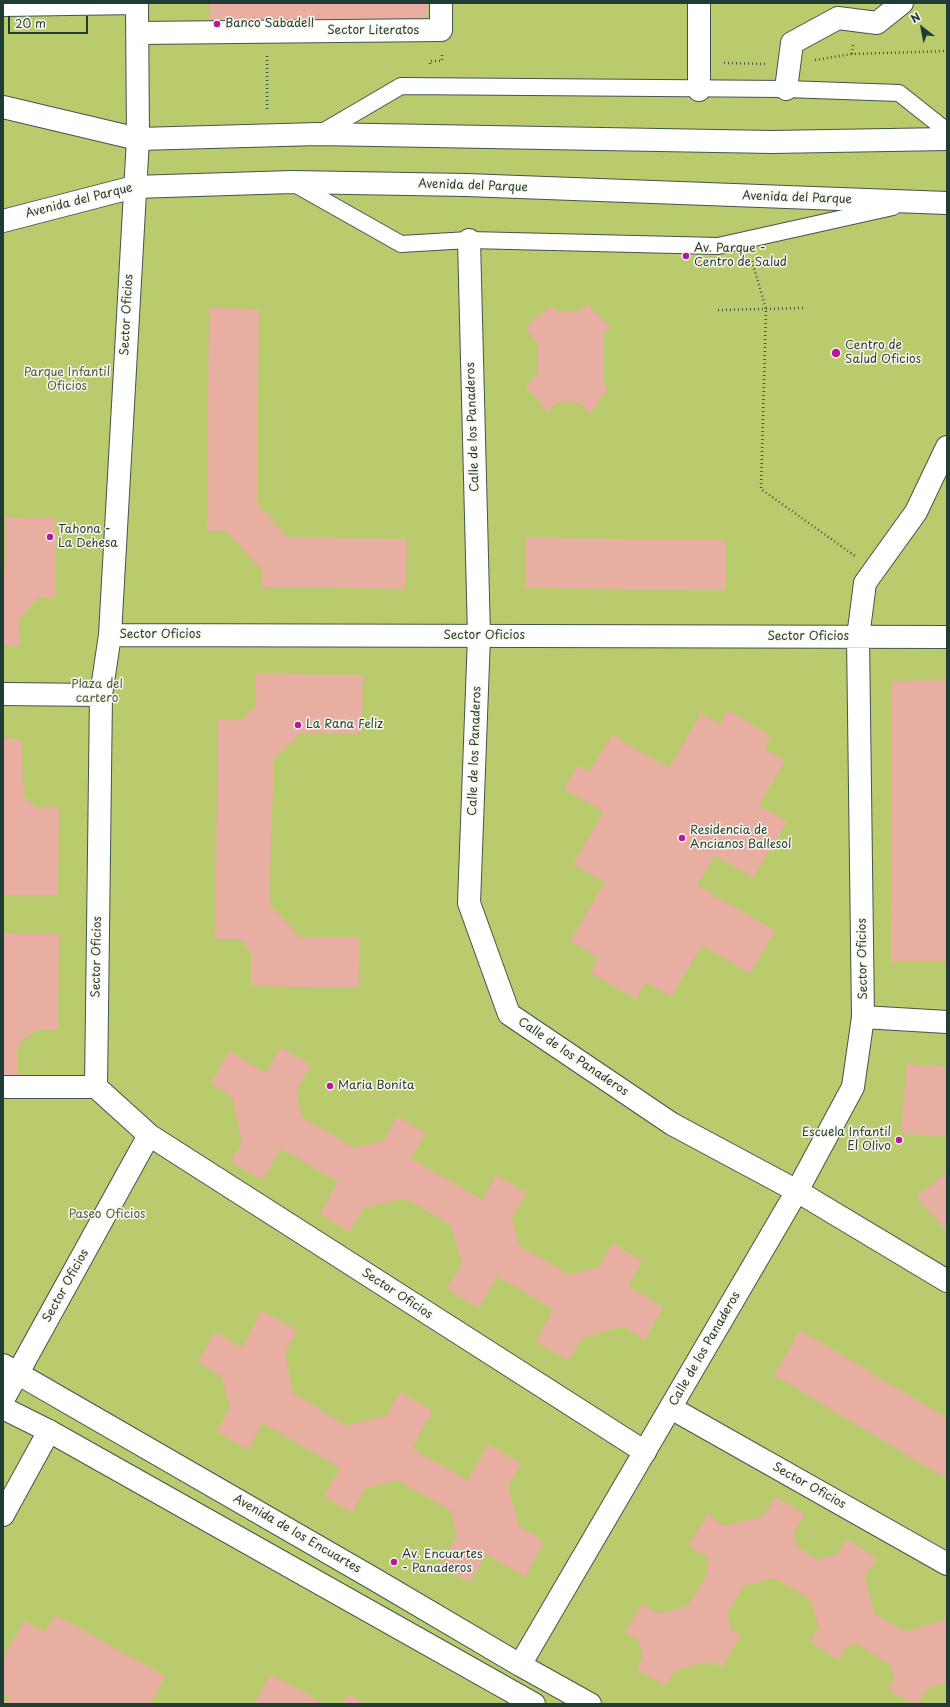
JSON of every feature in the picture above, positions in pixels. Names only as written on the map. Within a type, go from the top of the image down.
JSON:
[{"type":"street","points":[[3,5],[137,3],[138,139]]},
{"type":"street","points":[[441,3],[441,30]]},
{"type":"street","points":[[699,3],[699,90]]},
{"type":"street","points":[[786,89],[792,43],[838,18],[877,23],[902,3]]},
{"type":"street","name":"Sector Literatos","points":[[137,33],[441,30]]},
{"type":"street","points":[[3,107],[138,139],[318,134],[772,142],[947,139]]},
{"type":"street","name":"Sector Oficios","points":[[138,139],[134,187],[110,635],[101,695],[96,1087],[149,1135],[645,1452]]},
{"type":"street","name":"Avenida del Parque","points":[[3,220],[134,187],[292,182],[466,185],[947,203]]},
{"type":"street","name":"Calle de los Panaderos","points":[[469,240],[479,636],[469,903],[509,1014],[672,1124],[797,1191],[520,1665]]},
{"type":"street","name":"Sector Oficios","points":[[797,1191],[853,1087],[863,1017],[858,637],[865,583],[916,512],[947,447]]},
{"type":"street","name":"Sector Oficios","points":[[110,635],[947,637]]},
{"type":"street","points":[[3,694],[101,695]]},
{"type":"street","name":"Sector Oficios","points":[[863,1017],[947,1022]]},
{"type":"street","points":[[3,1087],[96,1087]]},
{"type":"street","name":"Sector Oficios","points":[[3,1400],[10,1369],[149,1135]]},
{"type":"street","points":[[797,1191],[947,1281]]},
{"type":"street","name":"Avenida de los Encuartes","points":[[10,1369],[520,1665],[590,1704]]},
{"type":"street","points":[[3,1408],[49,1431],[534,1704]]},
{"type":"street","name":"Sector Oficios","points":[[671,1408],[947,1564]]},
{"type":"street","points":[[3,1515],[49,1431]]},
{"type":"lane","points":[[318,134],[401,86],[699,90],[786,89],[899,93],[947,131]]},
{"type":"lane","points":[[292,182],[401,244],[469,240],[718,246],[914,202]]},
{"type":"path","points":[[856,20],[852,54],[947,51]]},
{"type":"path","points":[[430,86],[430,61],[442,61],[441,30]]},
{"type":"path","points":[[267,32],[267,136]]},
{"type":"path","points":[[746,240],[766,309],[761,489],[875,570]]},
{"type":"path","points":[[718,310],[803,308]]},
{"type":"green space","points":[[3,3],[947,3],[947,1704],[3,1704]]},
{"type":"building","points":[[210,3],[427,3],[428,29],[210,31]]},
{"type":"building","points":[[587,304],[610,326],[604,333],[604,384],[608,390],[590,414],[580,403],[558,402],[548,411],[525,386],[537,375],[537,343],[526,328],[550,306],[557,312],[578,312]]},
{"type":"building","points":[[209,308],[259,309],[257,504],[289,538],[407,539],[406,589],[262,587],[263,571],[226,531],[207,531]]},
{"type":"building","points":[[6,517],[56,518],[56,598],[39,597],[19,619],[20,646],[3,646],[3,570],[6,568]]},
{"type":"building","points":[[526,538],[726,540],[726,590],[525,588]]},
{"type":"building","points":[[256,674],[363,675],[362,734],[302,733],[274,758],[269,904],[300,937],[360,938],[359,988],[251,986],[251,953],[240,939],[215,939],[218,720],[242,720],[255,707]]},
{"type":"building","points":[[947,680],[947,962],[891,962],[892,681]]},
{"type":"building","name":"Residencia de Ancianos Ballesol","points":[[728,710],[771,736],[764,748],[785,761],[759,805],[787,821],[753,878],[715,855],[697,885],[775,931],[750,974],[702,945],[671,997],[646,982],[636,999],[590,972],[599,958],[570,941],[605,882],[573,864],[604,812],[564,789],[578,765],[589,772],[612,735],[669,768],[701,713],[720,724]]},
{"type":"building","points":[[3,738],[21,739],[24,796],[36,808],[59,808],[58,895],[3,895]]},
{"type":"building","points":[[4,933],[59,934],[58,1029],[36,1029],[17,1046],[17,1075],[3,1075]]},
{"type":"building","points":[[281,1047],[311,1065],[296,1091],[302,1117],[354,1148],[383,1141],[397,1116],[426,1133],[411,1158],[482,1200],[496,1175],[527,1193],[512,1218],[519,1245],[569,1275],[599,1267],[613,1243],[642,1261],[628,1286],[663,1307],[645,1340],[622,1326],[582,1338],[569,1361],[536,1341],[553,1309],[497,1276],[479,1308],[447,1289],[462,1263],[451,1225],[405,1198],[363,1208],[350,1232],[320,1214],[338,1182],[281,1148],[263,1180],[231,1162],[242,1142],[232,1096],[211,1083],[229,1051],[266,1073]]},
{"type":"building","points":[[907,1064],[947,1067],[947,1137],[901,1133]]},
{"type":"building","points":[[947,1171],[947,1232],[917,1197]]},
{"type":"building","points":[[262,1310],[297,1331],[285,1353],[293,1393],[347,1426],[387,1415],[400,1392],[433,1411],[412,1448],[468,1481],[488,1444],[521,1463],[508,1487],[520,1527],[544,1542],[525,1577],[486,1554],[470,1583],[440,1565],[457,1537],[451,1511],[398,1480],[366,1488],[352,1513],[324,1496],[340,1468],[263,1423],[248,1450],[217,1431],[230,1408],[222,1377],[198,1362],[215,1332],[242,1347]]},
{"type":"building","points":[[800,1330],[947,1418],[947,1479],[774,1375]]},
{"type":"building","points":[[776,1497],[805,1514],[794,1531],[797,1547],[818,1560],[837,1554],[847,1539],[877,1558],[865,1575],[874,1614],[907,1632],[943,1620],[947,1615],[947,1683],[929,1687],[918,1704],[912,1704],[888,1689],[894,1678],[891,1665],[855,1643],[847,1646],[839,1660],[810,1642],[819,1626],[810,1599],[775,1578],[745,1585],[727,1613],[731,1629],[741,1636],[721,1668],[710,1661],[674,1671],[665,1686],[636,1669],[643,1658],[639,1641],[625,1632],[642,1604],[659,1614],[688,1606],[708,1573],[708,1557],[689,1545],[708,1514],[724,1526],[762,1517]]},
{"type":"building","points":[[55,1615],[166,1676],[150,1704],[5,1704],[9,1696],[3,1693],[3,1658],[24,1621],[45,1632]]},
{"type":"building","points":[[271,1674],[324,1704],[254,1704]]},
{"type":"building","points":[[348,1694],[366,1704],[342,1704]]},
{"type":"place","name":"Banco Sabadell","points":[[217,24]]},
{"type":"place","name":"Av. Parque - Centro de Salud","points":[[686,256]]},
{"type":"place","name":"Centro de Salud Oficios","points":[[836,353]]},
{"type":"place","name":"Tahona - La Dehesa","points":[[50,537]]},
{"type":"place","name":"La Rana Feliz","points":[[298,725]]},
{"type":"place","name":"Residencia de Ancianos Ballesol","points":[[682,838]]},
{"type":"place","name":"Maria Bonita","points":[[330,1086]]},
{"type":"place","name":"Escuela Infantil El Olivo","points":[[899,1140]]},
{"type":"place","name":"Av. Encuartes - Panaderos","points":[[394,1562]]},
{"type":"park label","name":"Parque Infantil Oficios","points":[[67,380]]},
{"type":"park label","name":"Plaza del cartero","points":[[97,692]]},
{"type":"park label","name":"Paseo Oficios","points":[[107,1215]]}]
